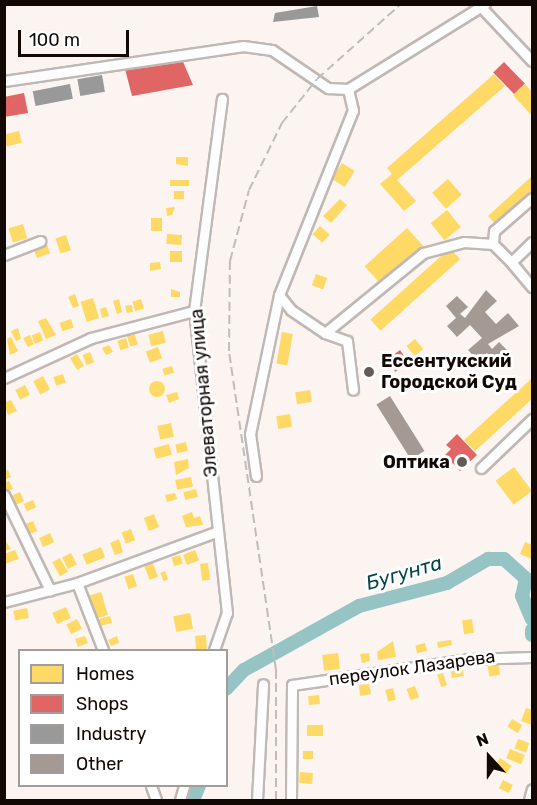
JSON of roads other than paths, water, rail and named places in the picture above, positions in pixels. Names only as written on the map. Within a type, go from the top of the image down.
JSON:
[{"type":"street","points":[[4,81],[243,46],[284,55],[328,88],[348,89],[483,6],[532,61]]},
{"type":"street","points":[[256,476],[250,434],[279,295],[353,110],[348,89]]},
{"type":"street","name":"Элеваторная улица","points":[[215,649],[227,613],[194,311],[222,99]]},
{"type":"street","points":[[493,244],[494,231],[532,198]]},
{"type":"street","points":[[4,255],[40,241]]},
{"type":"street","points":[[511,262],[532,242]]},
{"type":"street","points":[[325,333],[423,253],[465,243],[493,244],[532,288]]},
{"type":"street","points":[[279,295],[291,310],[325,333],[347,341],[353,390]]},
{"type":"street","points":[[4,378],[91,338],[194,311]]},
{"type":"street","points":[[481,468],[532,419]]},
{"type":"street","points":[[4,495],[50,591]]},
{"type":"street","points":[[4,602],[77,583],[218,531]]},
{"type":"street","points":[[77,583],[102,649]]},
{"type":"street","name":"переулок Лазарева","points":[[291,801],[292,685],[471,658],[532,657]]},
{"type":"street","points":[[257,801],[263,684]]},
{"type":"street","points":[[529,801],[532,789]]},
{"type":"waterway","name":"Бугунта","points":[[228,687],[244,670],[359,606],[447,583],[488,559],[504,559],[526,579],[522,596],[532,619]]},
{"type":"waterway","name":"Бугунта","points":[[532,630],[532,635]]},
{"type":"waterway","name":"Бугунта","points":[[193,800],[199,787]]},
{"type":"railway","points":[[276,800],[276,670],[229,351],[230,261],[249,190],[282,123],[317,79],[401,4]]},
{"type":"place","name":"Ессентукский Городской Суд","points":[[369,372]]},
{"type":"place","name":"Оптика","points":[[462,462]]}]
